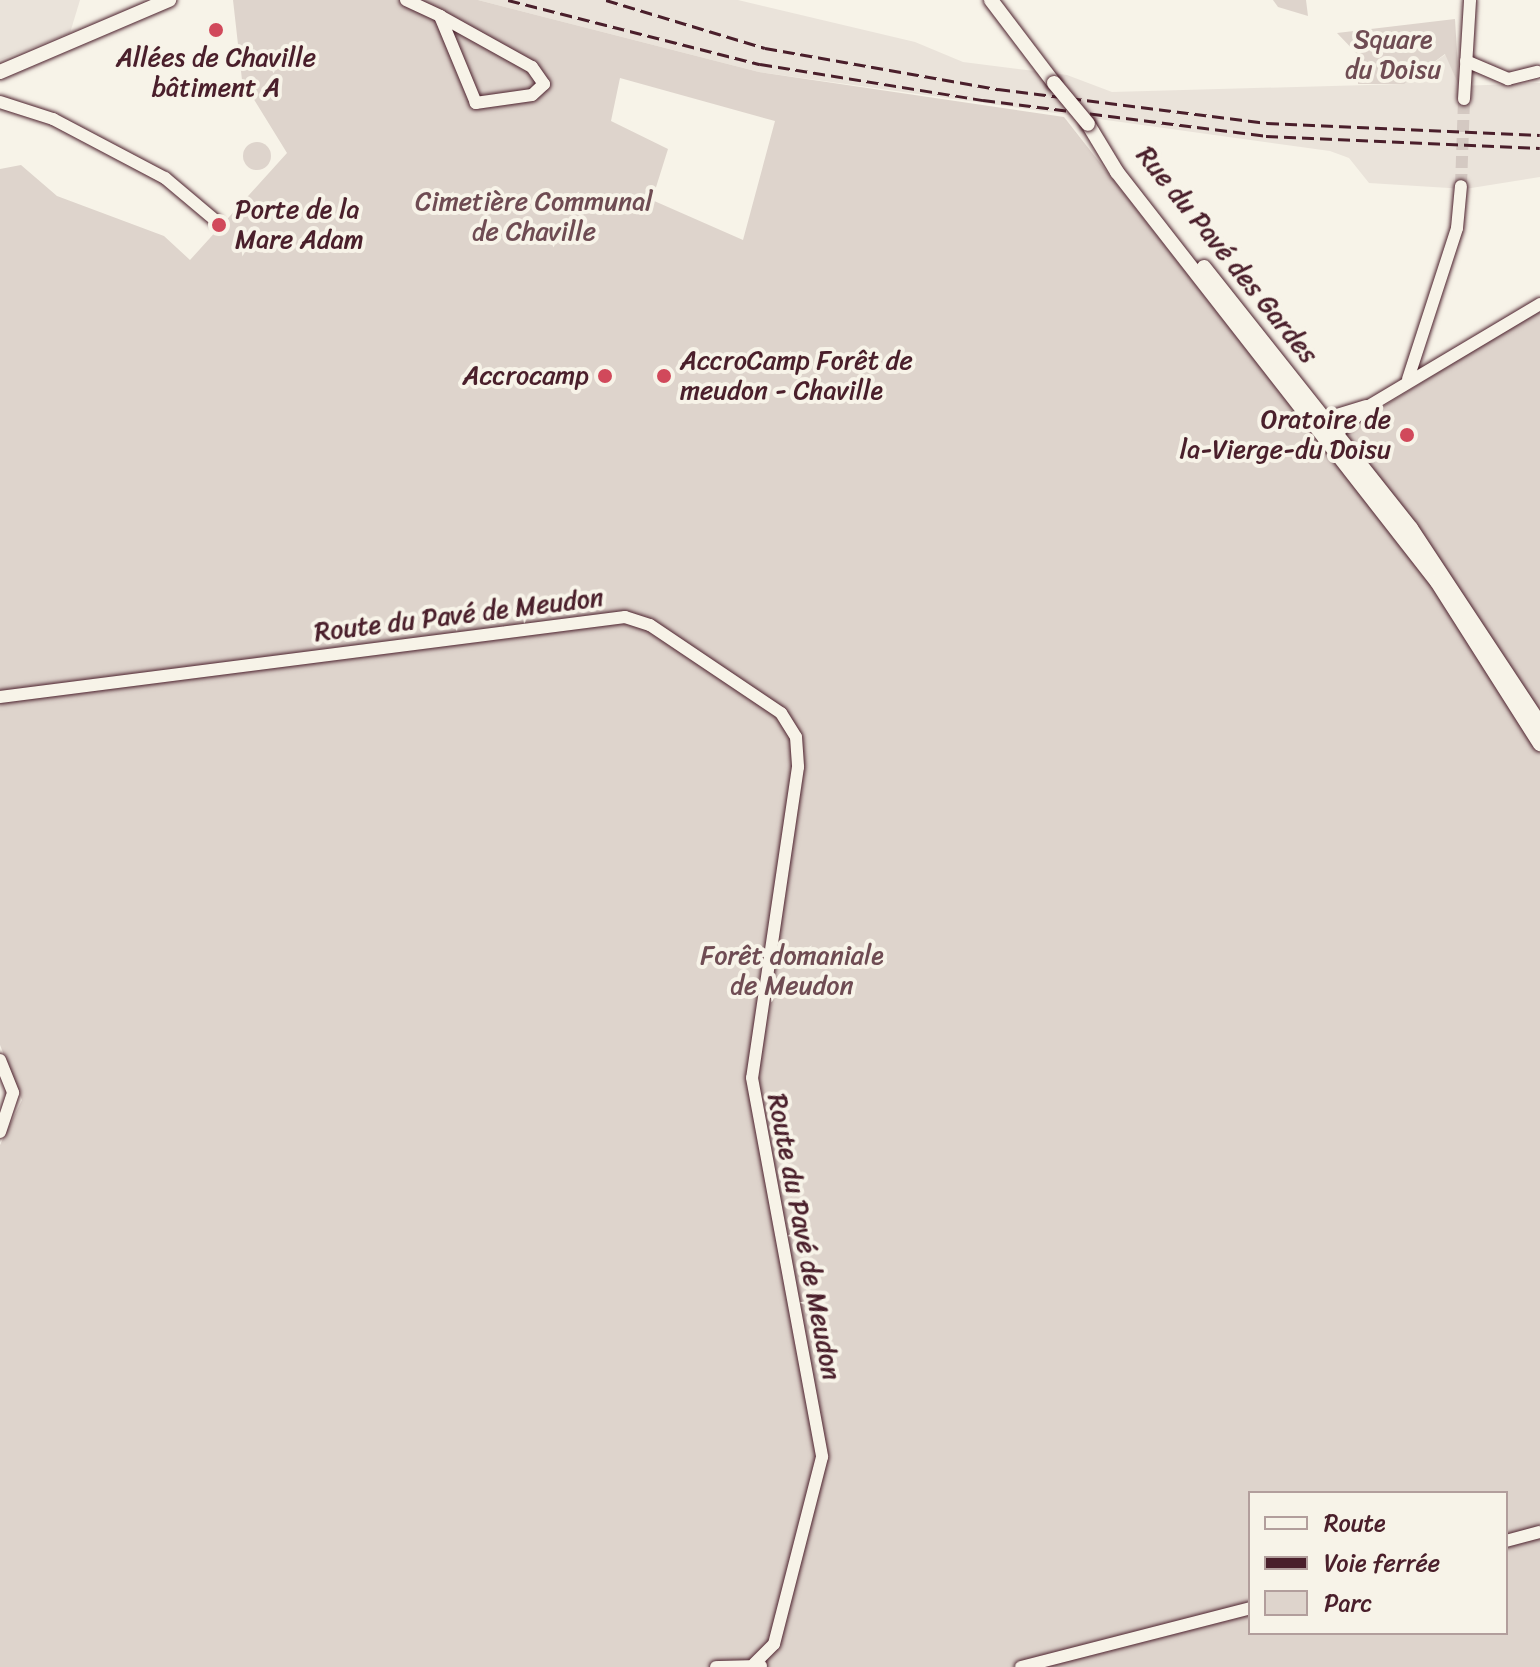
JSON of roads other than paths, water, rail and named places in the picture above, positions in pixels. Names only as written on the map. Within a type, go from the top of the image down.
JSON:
[{"type":"main road","points":[[0,72],[169,0]]},
{"type":"main road","name":"Rue du Pavé des Gardes","points":[[991,0],[1088,124],[1117,172],[1332,436]]},
{"type":"main road","points":[[1332,436],[1445,576],[1540,724]]},
{"type":"main road","points":[[1332,436],[1437,582],[1540,744]]},
{"type":"street","points":[[406,0],[440,16],[532,67],[544,84],[532,95],[476,103],[440,16]]},
{"type":"street","points":[[1464,99],[1470,0]]},
{"type":"street","points":[[1466,61],[1508,79],[1537,72]]},
{"type":"street","points":[[0,102],[53,119],[165,178],[216,221]]},
{"type":"street","points":[[1403,384],[1413,373],[1457,228],[1461,186]]},
{"type":"street","points":[[1332,436],[1403,384],[1540,304]]},
{"type":"street","points":[[1321,422],[1369,406]]},
{"type":"street","name":"Route du Pavé de Meudon","points":[[0,697],[625,617],[650,625],[781,713],[796,737],[798,767],[752,1078],[822,1457],[774,1644],[759,1665]]},
{"type":"street","points":[[0,1060],[13,1093],[0,1132]]},
{"type":"street","points":[[1508,1540],[1540,1532]]},
{"type":"street","points":[[1021,1667],[1248,1609]]},
{"type":"street","points":[[716,1667],[759,1665]]},
{"type":"tunnel","points":[[1461,186],[1464,99]]},
{"type":"railway","points":[[508,0],[760,64],[983,100],[1266,136],[1540,148]]},
{"type":"railway","points":[[606,0],[765,48],[998,89],[1267,123],[1540,135]]},
{"type":"place","name":"Allées de Chaville bâtiment A","points":[[216,30]]},
{"type":"place","name":"Porte de la Mare Adam","points":[[219,225]]},
{"type":"place","name":"Accrocamp","points":[[605,376]]},
{"type":"place","name":"AccroCamp Forêt de meudon - Chaville","points":[[664,376]]},
{"type":"place","name":"Oratoire de la-Vierge-du Doisu","points":[[1407,435]]},
{"type":"park label","name":"Square du Doisu","points":[[1393,55]]},
{"type":"park label","name":"Cimetière Communal de Chaville","points":[[534,217]]},
{"type":"park label","name":"Forêt domaniale de Meudon","points":[[792,971]]}]
